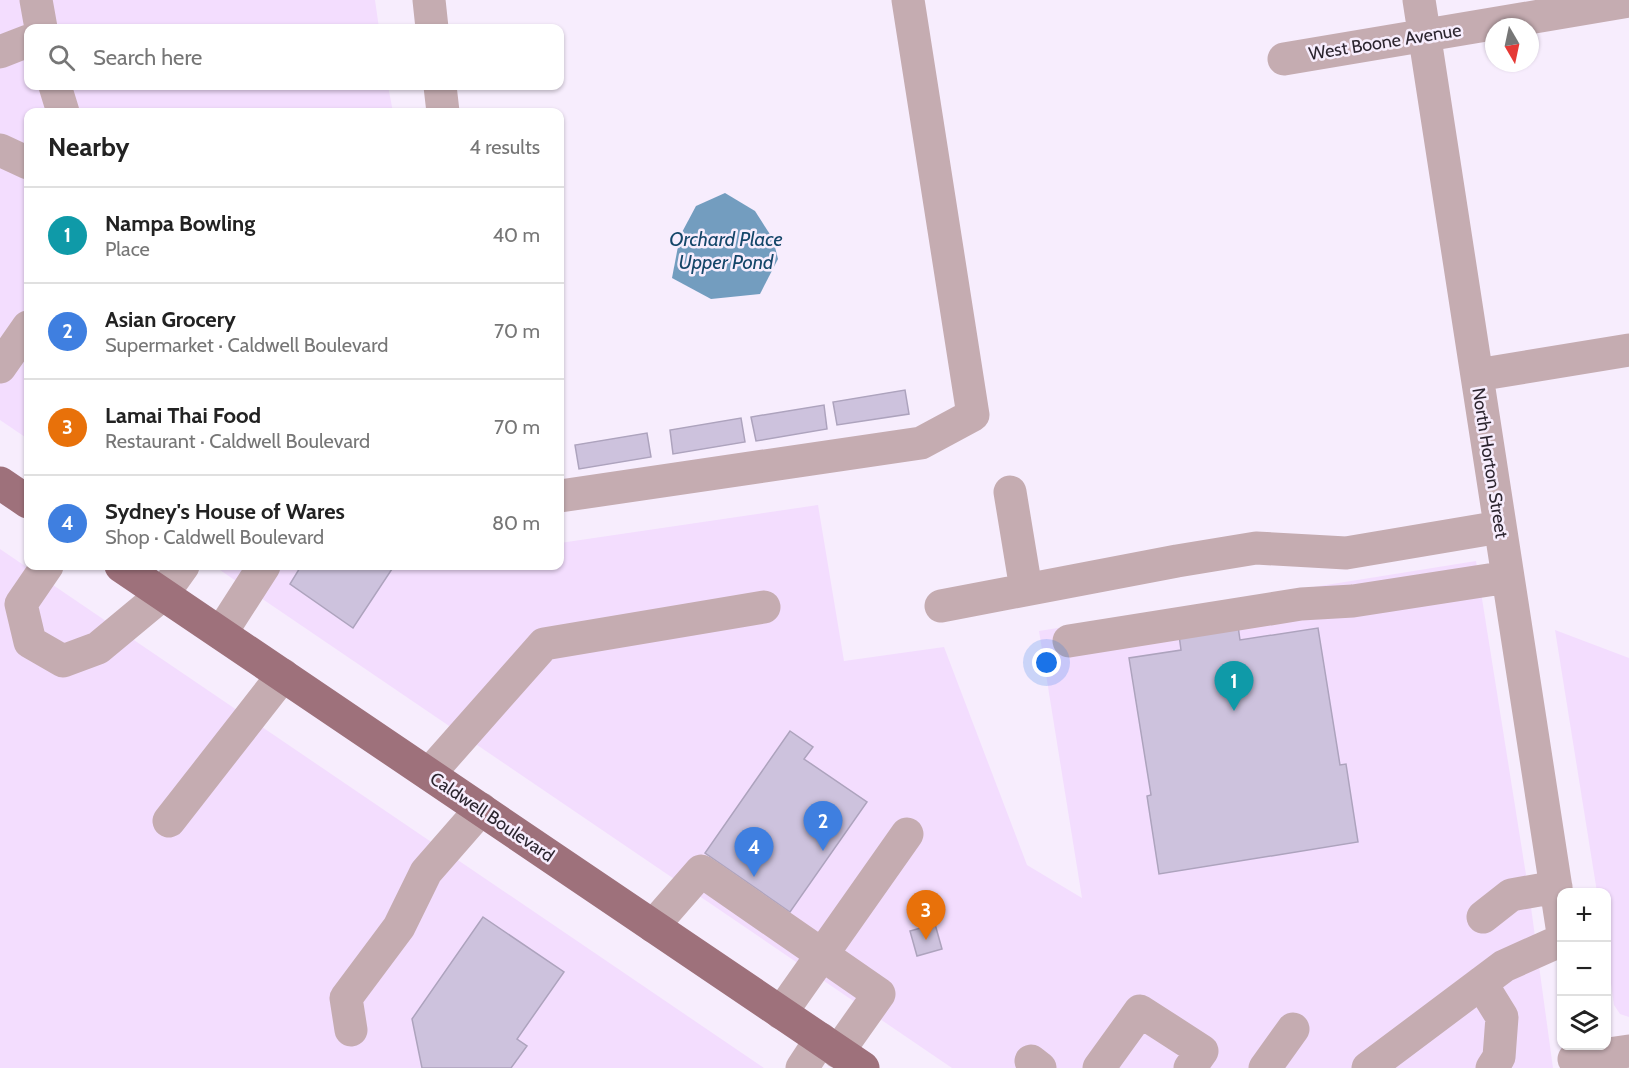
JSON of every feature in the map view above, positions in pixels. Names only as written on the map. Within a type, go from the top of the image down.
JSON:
[{"type":"main road","points":[[0,483],[24,499]]},
{"type":"main road","name":"Caldwell Boulevard","points":[[127,570],[841,1053]]},
{"type":"street","points":[[36,0],[40,24]]},
{"type":"street","points":[[429,0],[432,24]]},
{"type":"street","points":[[564,495],[921,443],[973,415],[908,0]]},
{"type":"street","name":"North Horton Street","points":[[1419,0],[1557,894]]},
{"type":"street","name":"West Boone Avenue","points":[[1284,59],[1629,1]]},
{"type":"street","points":[[0,52],[24,43]]},
{"type":"street","points":[[56,90],[62,108]]},
{"type":"street","points":[[440,90],[443,108]]},
{"type":"street","points":[[0,150],[24,161]]},
{"type":"street","points":[[2,360],[24,332]]},
{"type":"street","points":[[1477,375],[1629,350]]},
{"type":"street","points":[[1010,492],[1026,590]]},
{"type":"street","points":[[941,606],[1256,548],[1346,554],[1500,527]]},
{"type":"street","points":[[44,570],[21,604],[30,642],[63,661],[98,648],[163,594],[180,570]]},
{"type":"street","points":[[221,633],[261,570]]},
{"type":"street","points":[[1069,642],[1301,604],[1353,601],[1508,577]]},
{"type":"street","points":[[429,774],[544,644],[764,607]]},
{"type":"street","points":[[169,821],[284,675]]},
{"type":"street","points":[[351,1030],[346,998],[399,927],[426,872],[481,809]]},
{"type":"street","points":[[781,1013],[907,834]]},
{"type":"street","points":[[653,926],[700,871],[879,994],[841,1053],[802,1068]]},
{"type":"street","points":[[1483,917],[1511,895],[1556,888]]},
{"type":"street","points":[[1368,1068],[1503,966],[1557,942]]},
{"type":"street","points":[[1481,983],[1502,1017],[1499,1057],[1492,1068]]},
{"type":"street","points":[[1099,1068],[1140,1011],[1202,1051],[1191,1068]]},
{"type":"street","points":[[1265,1068],[1293,1029]]},
{"type":"street","points":[[1573,1058],[1629,1051]]},
{"type":"shaded area","points":[[0,0],[375,0],[378,24],[24,24],[24,90],[389,90],[392,108],[24,108],[24,436],[0,420]]},
{"type":"shaded area","points":[[818,505],[844,661],[944,647],[1027,865],[1082,898],[1039,631],[1476,561],[1530,900],[1553,1068],[952,1068],[220,570],[564,570],[564,542]]},
{"type":"shaded area","points":[[0,549],[24,565],[24,570],[31,570],[764,1068],[0,1068]]},
{"type":"shaded area","points":[[1555,630],[1629,658],[1629,1017],[1620,1014],[1614,1005],[1611,984],[1611,888],[1596,888]]},
{"type":"water","name":"Orchard Place Upper Pond","points":[[725,193],[755,211],[773,239],[778,259],[760,294],[711,299],[672,278],[680,236],[696,206]]},
{"type":"building","points":[[905,390],[909,414],[837,425],[833,402]]},
{"type":"building","points":[[824,405],[827,429],[756,441],[751,417]]},
{"type":"building","points":[[741,418],[745,442],[673,454],[670,430]]},
{"type":"building","points":[[647,433],[651,457],[579,469],[575,445]]},
{"type":"building","points":[[299,570],[391,570],[353,628],[290,584]]},
{"type":"building","points":[[1238,626],[1240,640],[1318,628],[1340,765],[1346,764],[1358,842],[1159,874],[1147,796],[1151,795],[1129,658],[1181,650],[1179,635]]},
{"type":"building","points":[[790,731],[813,747],[804,759],[867,802],[790,912],[705,853]]},
{"type":"building","points":[[483,917],[564,972],[517,1039],[527,1046],[511,1068],[422,1068],[412,1019]]},
{"type":"building","points":[[935,924],[942,949],[917,956],[910,931]]},
{"type":"place","name":"Nampa Bowling","points":[[1234,711]]},
{"type":"place","name":"Asian Grocery","points":[[823,851]]},
{"type":"place","name":"Sydney's House of Wares","points":[[754,877]]},
{"type":"place","name":"Lamai Thai Food","points":[[926,940]]}]
